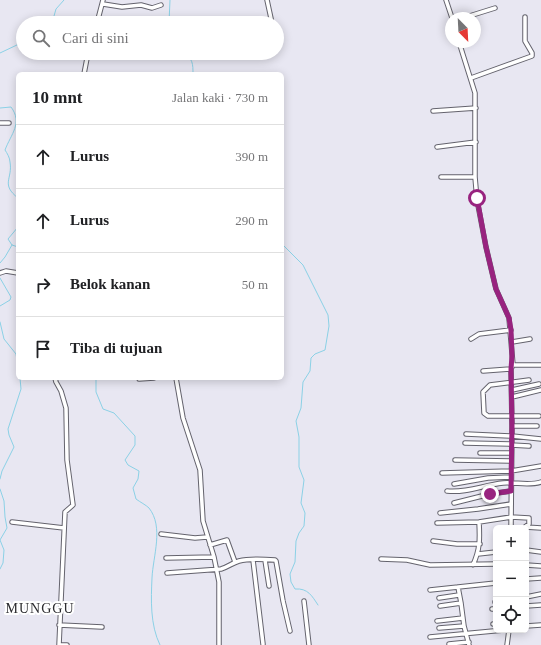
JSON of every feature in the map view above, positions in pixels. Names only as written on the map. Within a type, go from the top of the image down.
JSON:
[{"type":"street","points":[[267,0],[270,16]]},
{"type":"street","points":[[446,0],[450,12]]},
{"type":"street","points":[[99,16],[103,2],[122,7],[141,5],[152,8],[161,5]]},
{"type":"street","points":[[481,12],[495,8]]},
{"type":"street","points":[[471,78],[528,58],[533,54],[525,41],[525,17]]},
{"type":"street","points":[[461,48],[475,91],[477,198],[486,247],[496,289],[509,318],[511,330],[511,525]]},
{"type":"street","points":[[84,72],[87,60]]},
{"type":"street","points":[[433,111],[476,108]]},
{"type":"street","points":[[0,123],[9,123]]},
{"type":"street","points":[[437,147],[476,142]]},
{"type":"street","points":[[441,177],[476,177]]},
{"type":"street","points":[[0,273],[6,271],[16,273]]},
{"type":"street","points":[[471,339],[479,334],[511,330]]},
{"type":"street","points":[[512,342],[530,339]]},
{"type":"street","points":[[483,371],[541,365]]},
{"type":"street","points":[[56,380],[61,391],[66,408],[67,460],[73,505],[65,512],[59,625],[59,645],[67,645]]},
{"type":"street","points":[[176,380],[183,418],[200,470],[202,480],[201,508],[219,582],[219,645]]},
{"type":"street","points":[[529,380],[490,385],[483,392],[484,413],[486,416],[539,416]]},
{"type":"street","points":[[512,390],[539,384]]},
{"type":"street","points":[[512,397],[541,390]]},
{"type":"street","points":[[512,426],[538,426]]},
{"type":"street","points":[[466,434],[541,439]]},
{"type":"street","points":[[464,443],[512,444],[529,446]]},
{"type":"street","points":[[480,453],[511,453]]},
{"type":"street","points":[[455,460],[511,461]]},
{"type":"street","points":[[442,473],[511,470],[541,466]]},
{"type":"street","points":[[454,484],[488,478],[511,477]]},
{"type":"street","points":[[447,491],[460,492],[503,483],[534,484],[541,482]]},
{"type":"street","points":[[454,503],[490,494],[511,491]]},
{"type":"street","points":[[440,513],[478,510],[511,504]]},
{"type":"street","points":[[437,523],[479,522],[511,517],[529,518],[529,524],[525,528],[541,528]]},
{"type":"street","points":[[12,522],[64,528]]},
{"type":"street","points":[[473,565],[478,554],[480,544],[479,522]]},
{"type":"street","points":[[161,534],[195,538],[207,537]]},
{"type":"street","points":[[210,545],[227,540],[235,562]]},
{"type":"street","points":[[434,541],[457,544],[480,544]]},
{"type":"street","points":[[529,550],[541,552]]},
{"type":"street","points":[[478,554],[493,552]]},
{"type":"street","points":[[166,558],[214,557]]},
{"type":"street","points":[[167,573],[227,567],[235,562],[273,559],[276,561],[290,631]]},
{"type":"street","points":[[380,559],[407,560],[430,565],[493,564]]},
{"type":"street","points":[[253,560],[254,579],[263,644]]},
{"type":"street","points":[[265,560],[269,586]]},
{"type":"street","points":[[529,565],[541,566]]},
{"type":"street","points":[[529,579],[541,578]]},
{"type":"street","points":[[430,590],[493,582]]},
{"type":"street","points":[[449,644],[469,644],[464,626],[458,587]]},
{"type":"street","points":[[529,596],[541,594]]},
{"type":"street","points":[[439,598],[459,595]]},
{"type":"street","points":[[304,601],[309,645]]},
{"type":"street","points":[[440,606],[461,603]]},
{"type":"street","points":[[529,606],[541,605]]},
{"type":"street","points":[[437,620],[463,618]]},
{"type":"street","points":[[59,625],[102,627]]},
{"type":"street","points":[[529,626],[541,625]]},
{"type":"street","points":[[439,628],[464,626]]},
{"type":"street","points":[[430,637],[493,631]]},
{"type":"street","points":[[507,645],[509,633]]},
{"type":"waterway","points":[[54,16],[56,9],[64,0]]},
{"type":"waterway","points":[[169,16],[170,0]]},
{"type":"waterway","points":[[0,53],[16,45]]},
{"type":"waterway","points":[[191,60],[193,72]]},
{"type":"waterway","points":[[0,108],[11,107],[16,118]]},
{"type":"waterway","points":[[16,118],[16,123]]},
{"type":"waterway","points":[[16,123],[5,150],[10,160],[8,185],[16,196]]},
{"type":"waterway","points":[[16,229],[8,239],[12,245],[16,246]]},
{"type":"waterway","points":[[0,263],[12,245]]},
{"type":"waterway","points":[[284,246],[303,265],[328,315],[329,326],[325,350],[315,354],[311,358],[310,371],[303,382],[301,408],[296,421],[299,437],[299,467],[304,480],[301,503],[305,513],[304,526],[296,541],[295,562],[290,574],[291,582],[295,589],[306,591],[312,596],[318,605]]},
{"type":"waterway","points":[[0,278],[11,297],[10,300],[0,306]]},
{"type":"waterway","points":[[0,322],[4,339],[16,354]]},
{"type":"waterway","points":[[0,479],[2,471],[14,447],[8,429],[21,389],[20,380]]},
{"type":"waterway","points":[[96,380],[96,392],[103,409],[114,413],[135,436],[135,445],[125,460],[128,465],[139,471],[138,479],[133,488],[136,499],[149,508],[156,524],[157,533],[151,603],[154,629],[160,645]]},
{"type":"waterway","points":[[0,489],[4,501],[7,528],[0,540],[4,550],[3,563],[0,569]]},
{"type":"district","name":"MUNGGU","points":[[40,608]]},
{"type":"route","points":[[477,198],[486,247],[496,289],[509,318],[511,330],[512,484],[511,491],[490,494]]}]
